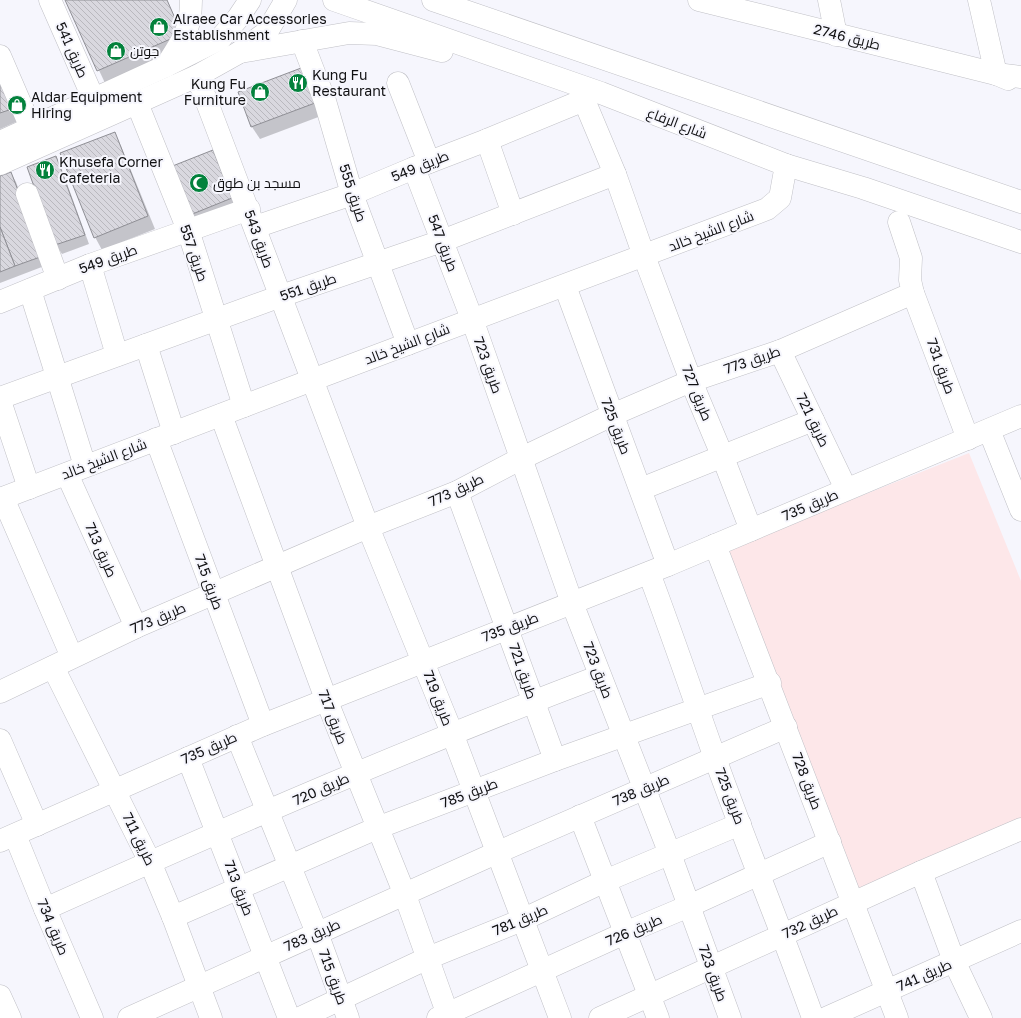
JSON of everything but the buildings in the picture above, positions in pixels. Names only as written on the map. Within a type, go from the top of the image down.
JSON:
[{"type":"street","name":"طريق 541","points":[[50,0],[94,100]]},
{"type":"street","points":[[166,66],[186,35],[190,20],[191,0]]},
{"type":"street","points":[[0,142],[94,100],[220,39],[238,18],[250,0]]},
{"type":"street","points":[[0,164],[197,76],[240,52],[267,32],[286,0]]},
{"type":"street","name":"شارع الرفاع","points":[[334,0],[601,93],[786,164],[863,188],[1021,242]]},
{"type":"street","points":[[433,0],[1021,202]]},
{"type":"street","name":"طريق 2746","points":[[699,0],[996,74],[1021,78]]},
{"type":"street","points":[[829,0],[836,35]]},
{"type":"street","points":[[979,0],[996,74]]},
{"type":"street","points":[[240,52],[349,33],[377,34],[438,51],[508,60]]},
{"type":"street","name":"طريق 555","points":[[302,41],[327,107],[352,194],[408,344]]},
{"type":"street","points":[[0,56],[31,128]]},
{"type":"street","name":"طريق 2746","points":[[996,74],[1021,85]]},
{"type":"street","name":"طريق 543","points":[[197,76],[312,380]]},
{"type":"street","name":"طريق 547","points":[[398,83],[442,241],[472,319]]},
{"type":"street","name":"طريق 549","points":[[0,302],[90,265],[188,230],[252,218],[352,194],[584,100]]},
{"type":"street","name":"طريق 727","points":[[584,100],[615,174],[691,381],[751,530]]},
{"type":"street","name":"طريق 557","points":[[137,103],[188,230],[244,406]]},
{"type":"street","points":[[487,140],[512,214]]},
{"type":"street","name":"شارع الشيخ خالد","points":[[2,498],[472,319],[565,286],[767,209],[780,198],[786,164]]},
{"type":"street","name":"طريق 551","points":[[0,398],[281,296],[442,241],[615,174]]},
{"type":"street","points":[[27,194],[58,279]]},
{"type":"street","name":"طريق 731","points":[[899,222],[911,258],[910,280],[913,293],[968,440]]},
{"type":"street","points":[[90,265],[117,355]]},
{"type":"street","name":"طريق 725","points":[[565,286],[612,415],[641,489],[674,639],[715,758],[783,934],[813,1018]]},
{"type":"street","name":"طريق 713","points":[[30,290],[57,377],[76,470],[136,627]]},
{"type":"street","name":"طريق 773","points":[[0,692],[136,627],[368,527],[457,492],[522,458],[612,415],[691,381],[780,351],[913,293]]},
{"type":"street","name":"طريق 723","points":[[472,319],[572,603],[643,789],[670,854],[730,1018]]},
{"type":"street","name":"طريق 715","points":[[146,345],[165,436],[214,594],[263,725]]},
{"type":"street","name":"طريق 721","points":[[780,351],[846,489]]},
{"type":"street","name":"طريق 719","points":[[312,380],[368,527],[424,660],[541,972],[560,1018]]},
{"type":"street","points":[[0,402],[29,488]]},
{"type":"street","name":"طريق 717","points":[[221,415],[326,699],[405,895],[428,958],[445,1016]]},
{"type":"street","name":"طريق 735","points":[[8,838],[263,725],[424,660],[658,569],[846,489],[968,440],[1021,416]]},
{"type":"street","points":[[641,489],[722,455],[813,420]]},
{"type":"street","points":[[990,430],[1021,510]]},
{"type":"street","name":"طريق 721","points":[[457,492],[555,760]]},
{"type":"street","points":[[2,498],[72,657]]},
{"type":"street","name":"طريق 728","points":[[715,545],[770,683],[898,1018]]},
{"type":"street","name":"طريق 711","points":[[52,667],[150,862],[173,917],[211,1018]]},
{"type":"street","name":"طريق 720","points":[[45,909],[150,862],[452,733],[600,676]]},
{"type":"street","name":"طريق 785","points":[[173,917],[377,828],[555,760],[770,683]]},
{"type":"street","name":"طريق 738","points":[[496,853],[786,727]]},
{"type":"street","name":"طريق 715","points":[[237,736],[317,933],[344,1009]]},
{"type":"street","points":[[0,740],[37,826]]},
{"type":"street","name":"طريق 713","points":[[188,758],[240,888],[289,1018]]},
{"type":"street","points":[[580,816],[658,1018]]},
{"type":"street","name":"طريق 781","points":[[300,1018],[344,1009],[428,958],[522,920],[605,881],[740,824]]},
{"type":"street","name":"طريق 732","points":[[600,1018],[853,902],[1021,831]]},
{"type":"street","name":"طريق 734","points":[[8,838],[45,909],[92,1018]]},
{"type":"street","name":"طريق 726","points":[[445,1016],[625,933],[689,906],[830,842]]},
{"type":"street","name":"طريق 783","points":[[129,1018],[496,853]]},
{"type":"street","points":[[921,872],[954,961],[980,1018]]},
{"type":"street","name":"طريق 741","points":[[826,1018],[1021,931]]},
{"type":"street","points":[[0,996],[10,1018]]},
{"type":"shaded area","points":[[969,453],[1021,581],[1021,825],[852,898],[727,549]]},
{"type":"place","name":"Alraee Car Accessories Establishment","points":[[159,27]]},
{"type":"place","name":"جوتن","points":[[116,51]]},
{"type":"place","name":"Kung Fu Restaurant","points":[[298,83]]},
{"type":"place","name":"Kung Fu Furniture","points":[[260,92]]},
{"type":"place","name":"Aldar Equipment Hiring","points":[[17,105]]},
{"type":"place","name":"Khusefa Corner Cafeteria","points":[[45,170]]},
{"type":"place","name":"مسجد بن طوق","points":[[199,183]]}]
